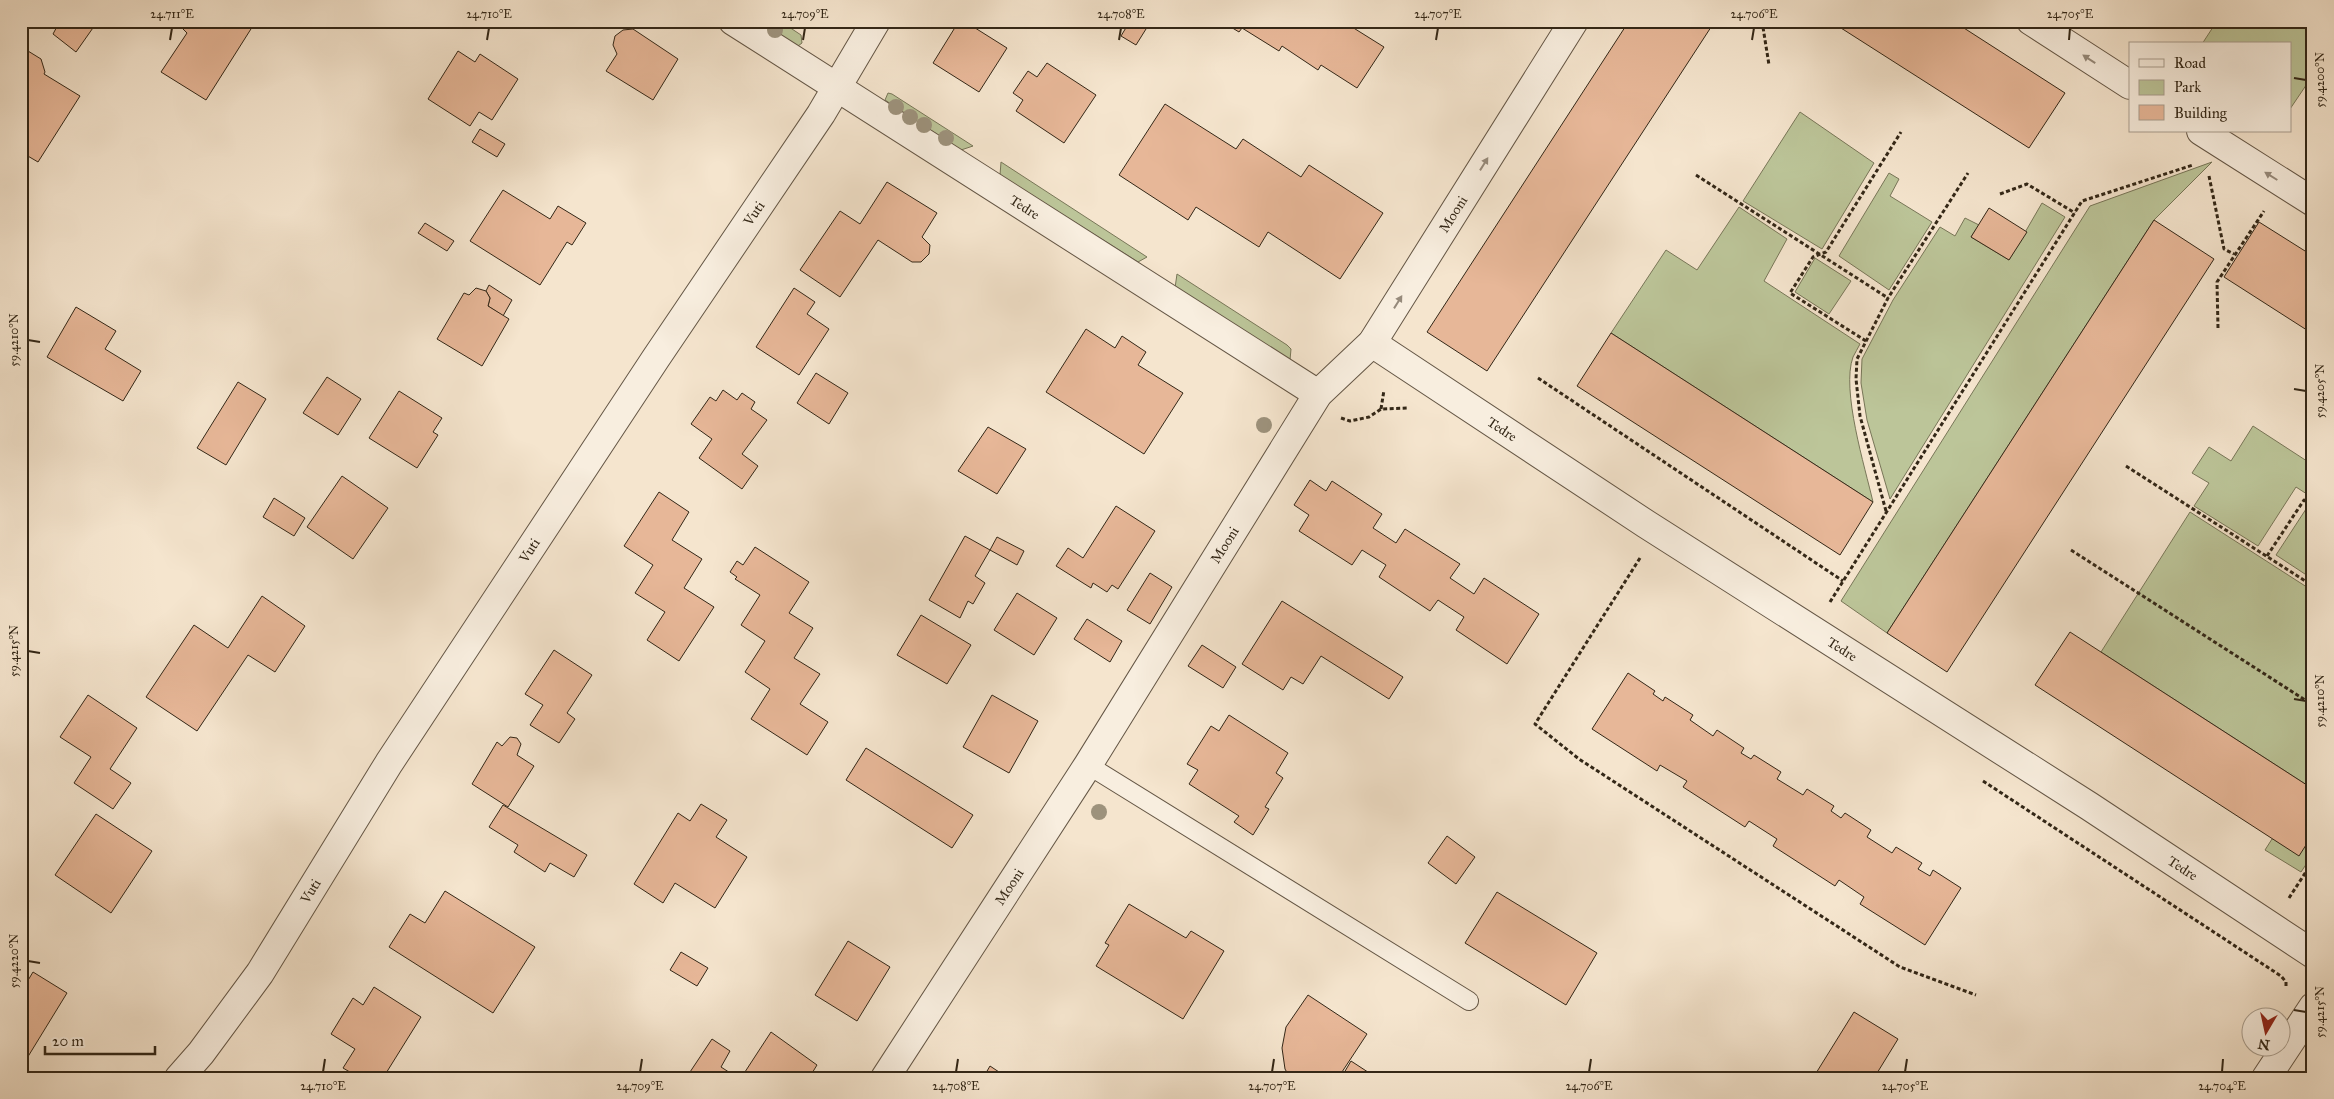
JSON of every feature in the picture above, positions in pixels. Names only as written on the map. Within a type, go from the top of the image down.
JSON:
[{"type":"street","name":"Tedre","points":[[733,21],[1325,405]]},
{"type":"street","name":"Vuti","points":[[179,1078],[202,1053],[260,973],[388,763],[837,88],[876,21]]},
{"type":"street","name":"Mooni","points":[[885,1078],[1325,405],[1372,343],[1574,21]]},
{"type":"street","points":[[2032,21],[2129,84]]},
{"type":"street","points":[[2202,132],[2217,155],[2313,202]]},
{"type":"street","name":"Tedre","points":[[1372,343],[1646,524],[2089,806],[2313,954]]},
{"type":"street","points":[[2266,1078],[2303,1000]]},
{"type":"lane","points":[[1088,765],[1469,1001]]},
{"type":"path","points":[[1762,21],[1769,65]]},
{"type":"path","points":[[1866,341],[1790,293],[1813,257],[1826,252],[1901,132]]},
{"type":"path","points":[[1812,630],[2082,201],[2217,155],[2224,248],[2234,254]]},
{"type":"path","points":[[1886,512],[1860,416],[1856,379],[1857,359],[1888,298],[1968,173]]},
{"type":"path","points":[[1696,175],[1888,298]]},
{"type":"path","points":[[2000,194],[2027,184],[2075,213]]},
{"type":"path","points":[[2218,328],[2217,282],[2269,203]]},
{"type":"path","points":[[1538,378],[1843,581]]},
{"type":"path","points":[[1325,405],[1350,421],[1369,417],[1382,409],[1413,408]]},
{"type":"path","points":[[2126,466],[2313,586]]},
{"type":"path","points":[[2267,556],[2304,500],[2313,506]]},
{"type":"path","points":[[2071,550],[2313,705]]},
{"type":"path","points":[[1632,552],[1648,562]]},
{"type":"path","points":[[1640,557],[1535,724],[1579,758],[1900,967],[1976,995]]},
{"type":"path","points":[[1978,778],[2281,976],[2286,982],[2286,988],[2303,1000]]},
{"type":"path","points":[[2271,926],[2313,861]]},
{"type":"green space","points":[[758,21],[780,21],[801,35],[802,43],[798,46]]},
{"type":"green space","points":[[2217,21],[2313,21],[2313,75],[2292,106],[2292,42],[2203,42]]},
{"type":"green space","points":[[888,93],[973,146],[961,150],[885,100]]},
{"type":"green space","points":[[1800,112],[1874,163],[1822,249],[1743,201]]},
{"type":"green space","points":[[1001,162],[1147,257],[1138,262],[1000,175]]},
{"type":"green space","points":[[2212,162],[2154,220],[1887,633],[1841,601],[2090,206]]},
{"type":"green space","points":[[1889,173],[1899,179],[1890,196],[1932,222],[1889,290],[1839,256]]},
{"type":"green space","points":[[2042,203],[2065,217],[1890,499],[1867,420],[1861,383],[1862,359],[1893,300],[1940,227],[1955,236],[1965,218],[1979,225],[1971,237],[2009,260]]},
{"type":"green space","points":[[1739,207],[1787,239],[1764,281],[1860,344],[1853,357],[1850,371],[1850,389],[1855,429],[1873,502],[1611,333],[1666,250],[1697,270]]},
{"type":"green space","points":[[1815,258],[1851,281],[1829,314],[1795,292]]},
{"type":"green space","points":[[1177,274],[1287,345],[1291,349],[1290,360],[1175,288]]},
{"type":"green space","points":[[2253,426],[2313,465],[2313,498],[2296,487],[2258,546],[2194,506],[2209,483],[2192,473],[2209,447],[2231,461]]},
{"type":"green space","points":[[2308,506],[2313,510],[2313,575],[2311,578],[2276,555]]},
{"type":"green space","points":[[2190,512],[2313,591],[2313,789],[2101,652]]},
{"type":"green space","points":[[2313,834],[2313,854],[2301,872],[2265,850],[2272,839]]},
{"type":"building","points":[[60,21],[90,21],[95,25],[76,52],[53,34]]},
{"type":"building","points":[[188,21],[256,21],[206,100],[161,72],[187,33],[183,29]]},
{"type":"building","points":[[959,21],[964,21],[1007,48],[979,92],[933,63]]},
{"type":"building","points":[[1130,21],[1151,21],[1136,45],[1121,36]]},
{"type":"building","points":[[1221,21],[1334,21],[1341,26],[1344,22],[1384,47],[1357,88],[1321,65],[1318,70],[1282,46],[1279,51],[1242,28],[1239,32]]},
{"type":"building","points":[[1629,21],[1715,21],[1487,371],[1427,332]]},
{"type":"building","points":[[1830,21],[1953,21],[2065,93],[2029,148]]},
{"type":"building","points":[[633,29],[678,59],[653,100],[606,71],[617,54],[613,45],[615,36],[623,30]]},
{"type":"building","points":[[28,51],[41,59],[44,74],[80,96],[38,162],[21,152],[21,52]]},
{"type":"building","points":[[458,51],[475,62],[480,54],[518,79],[492,120],[479,112],[470,126],[428,99]]},
{"type":"building","points":[[1047,63],[1096,95],[1064,143],[1016,111],[1023,100],[1013,93],[1028,71],[1037,77]]},
{"type":"building","points":[[1165,104],[1236,149],[1243,139],[1301,177],[1309,165],[1383,213],[1340,279],[1268,232],[1259,247],[1196,207],[1188,220],[1119,175]]},
{"type":"building","points":[[480,129],[505,144],[497,157],[472,142]]},
{"type":"building","points":[[887,182],[937,213],[922,237],[930,245],[929,254],[921,262],[912,262],[878,240],[840,297],[800,270],[840,211],[860,224]]},
{"type":"building","points":[[503,190],[550,219],[558,206],[586,223],[572,245],[567,242],[540,285],[470,241]]},
{"type":"building","points":[[1989,208],[2027,232],[2009,260],[1971,237]]},
{"type":"building","points":[[2154,220],[2214,259],[1947,672],[1887,633]]},
{"type":"building","points":[[2259,222],[2313,256],[2313,334],[2224,277]]},
{"type":"building","points":[[425,223],[454,241],[447,251],[418,233]]},
{"type":"building","points":[[489,285],[512,300],[503,316],[488,306],[490,298],[486,291]]},
{"type":"building","points":[[476,288],[486,291],[490,298],[488,306],[509,319],[482,366],[437,339],[464,293],[469,295]]},
{"type":"building","points":[[794,288],[815,302],[807,314],[829,329],[799,375],[756,347]]},
{"type":"building","points":[[76,307],[116,331],[105,349],[141,371],[123,401],[47,357]]},
{"type":"building","points":[[1086,329],[1115,348],[1122,336],[1146,352],[1138,365],[1183,393],[1144,454],[1046,392]]},
{"type":"building","points":[[1611,333],[1873,502],[1840,555],[1577,386]]},
{"type":"building","points":[[816,373],[848,393],[829,424],[797,403]]},
{"type":"building","points":[[327,377],[361,399],[338,435],[303,413]]},
{"type":"building","points":[[238,382],[266,399],[226,465],[197,448]]},
{"type":"building","points":[[723,390],[737,400],[742,393],[755,402],[751,409],[767,420],[742,454],[758,466],[742,489],[699,458],[712,439],[691,424],[710,397],[716,401]]},
{"type":"building","points":[[399,391],[442,418],[433,432],[438,435],[417,468],[369,438]]},
{"type":"building","points":[[988,427],[1026,449],[997,494],[958,471]]},
{"type":"building","points":[[342,476],[388,508],[353,559],[307,527]]},
{"type":"building","points":[[1310,480],[1326,491],[1332,481],[1382,514],[1373,528],[1396,543],[1405,529],[1460,564],[1450,578],[1474,594],[1484,578],[1539,614],[1507,664],[1456,630],[1464,617],[1438,600],[1430,611],[1379,577],[1386,565],[1362,550],[1352,565],[1299,531],[1309,515],[1294,505]]},
{"type":"building","points":[[659,492],[689,512],[672,540],[702,559],[684,588],[714,607],[679,661],[647,640],[665,612],[635,593],[653,565],[624,546]]},
{"type":"building","points":[[274,498],[305,518],[294,536],[263,517]]},
{"type":"building","points":[[1116,506],[1155,531],[1118,589],[1112,585],[1107,592],[1093,583],[1091,588],[1056,566],[1068,548],[1083,558]]},
{"type":"building","points":[[965,536],[990,550],[975,576],[985,583],[973,604],[968,601],[960,618],[929,600]]},
{"type":"building","points":[[997,537],[1024,551],[1017,565],[990,550]]},
{"type":"building","points":[[755,547],[809,582],[789,613],[813,628],[794,658],[820,674],[800,704],[828,722],[807,755],[751,719],[770,689],[745,672],[765,641],[741,625],[760,595],[735,579],[737,577],[730,572],[737,561],[743,565]]},
{"type":"building","points":[[1150,573],[1172,587],[1150,624],[1127,610]]},
{"type":"building","points":[[1017,593],[1057,618],[1034,655],[994,630]]},
{"type":"building","points":[[262,596],[305,626],[275,672],[248,655],[197,731],[146,697],[194,625],[228,648]]},
{"type":"building","points":[[1282,601],[1403,677],[1389,699],[1321,656],[1303,684],[1291,677],[1283,690],[1242,664]]},
{"type":"building","points":[[921,615],[971,645],[947,684],[897,655]]},
{"type":"building","points":[[1087,619],[1122,641],[1110,662],[1074,639]]},
{"type":"building","points":[[2070,632],[2313,789],[2313,834],[2299,856],[2035,685]]},
{"type":"building","points":[[1202,645],[1236,667],[1223,688],[1188,666]]},
{"type":"building","points":[[554,650],[592,675],[567,713],[575,719],[559,743],[530,725],[543,705],[525,694]]},
{"type":"building","points":[[1628,673],[1655,691],[1653,694],[1663,701],[1665,697],[1693,715],[1690,720],[1713,736],[1717,730],[1744,748],[1741,753],[1751,759],[1754,755],[1781,772],[1777,779],[1803,795],[1807,789],[1834,806],[1831,811],[1841,818],[1845,813],[1871,830],[1867,837],[1892,853],[1896,847],[1922,863],[1918,869],[1930,876],[1933,870],[1961,888],[1925,945],[1860,904],[1864,897],[1839,880],[1835,886],[1773,846],[1777,839],[1749,821],[1745,827],[1683,787],[1687,781],[1660,765],[1657,771],[1592,729]]},
{"type":"building","points":[[88,695],[137,728],[110,769],[131,783],[113,809],[74,783],[91,757],[60,737]]},
{"type":"building","points":[[992,695],[1038,721],[1009,773],[963,747]]},
{"type":"building","points":[[1229,715],[1288,753],[1276,773],[1283,778],[1265,807],[1269,809],[1253,835],[1234,822],[1239,816],[1189,784],[1198,770],[1187,764],[1211,726],[1219,731]]},
{"type":"building","points":[[510,737],[517,738],[521,744],[517,755],[534,766],[508,807],[472,784],[497,742],[502,746]]},
{"type":"building","points":[[866,748],[973,815],[952,848],[846,780]]},
{"type":"building","points":[[701,804],[727,820],[716,837],[747,857],[715,908],[675,883],[663,903],[634,884],[678,813],[690,821]]},
{"type":"building","points":[[503,805],[587,855],[574,877],[550,863],[545,872],[514,852],[518,845],[489,827]]},
{"type":"building","points":[[96,814],[152,851],[111,913],[55,875]]},
{"type":"building","points":[[1447,836],[1475,857],[1456,884],[1428,863]]},
{"type":"building","points":[[445,891],[535,947],[493,1013],[389,947],[410,914],[425,923]]},
{"type":"building","points":[[1497,892],[1597,953],[1566,1005],[1465,943]]},
{"type":"building","points":[[1129,904],[1186,938],[1191,931],[1224,951],[1183,1019],[1096,966],[1109,945],[1105,943]]},
{"type":"building","points":[[848,941],[890,967],[857,1021],[815,995]]},
{"type":"building","points":[[681,952],[708,968],[697,986],[670,970]]},
{"type":"building","points":[[33,972],[67,993],[21,1068],[21,992]]},
{"type":"building","points":[[374,987],[421,1017],[383,1078],[360,1078],[343,1068],[355,1049],[331,1034],[353,998],[363,1005]]},
{"type":"building","points":[[1308,995],[1367,1034],[1338,1078],[1290,1078],[1285,1069],[1282,1048],[1286,1027]]},
{"type":"building","points":[[1854,1012],[1898,1039],[1874,1078],[1813,1078]]},
{"type":"building","points":[[771,1032],[817,1065],[809,1078],[741,1078]]},
{"type":"building","points":[[712,1039],[730,1051],[721,1067],[738,1078],[686,1078]]},
{"type":"building","points":[[1351,1061],[1377,1078],[1341,1078]]},
{"type":"building","points":[[990,1066],[1008,1078],[983,1078]]}]
